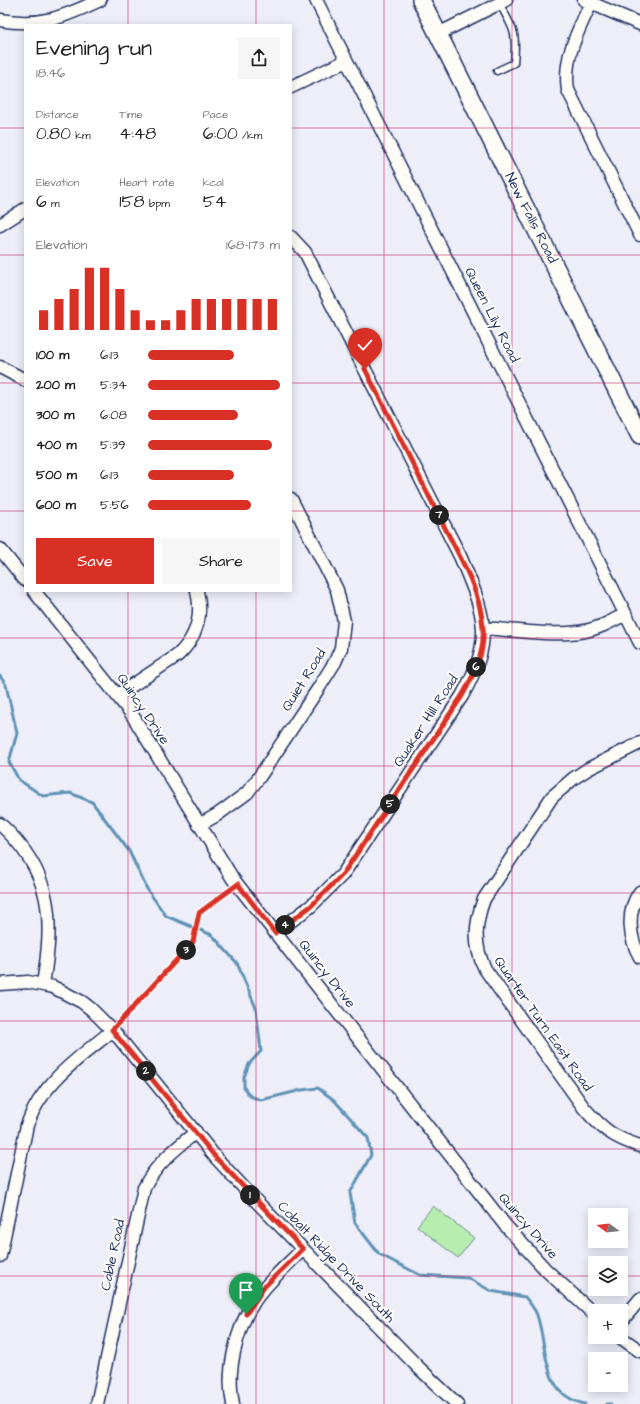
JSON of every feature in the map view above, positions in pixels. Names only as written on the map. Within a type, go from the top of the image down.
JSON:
[{"type":"main road","name":"New Falls Road","points":[[421,0],[640,436]]},
{"type":"street","points":[[0,20],[35,23],[52,20],[68,15],[100,0]]},
{"type":"street","name":"Queen Lily Road","points":[[316,0],[640,644]]},
{"type":"street","points":[[640,24],[588,1],[569,54],[566,73],[568,90],[640,236]]},
{"type":"street","points":[[438,34],[502,2]]},
{"type":"street","points":[[292,86],[346,61]]},
{"type":"street","points":[[0,225],[24,210]]},
{"type":"street","name":"Quaker Hill Road","points":[[275,933],[327,892],[351,864],[469,684],[480,657],[483,628],[482,617],[476,594],[460,556],[305,252],[292,239]]},
{"type":"street","points":[[0,367],[24,379]]},
{"type":"street","name":"Quiet Road","points":[[199,825],[236,802],[247,793],[318,689],[335,662],[341,648],[344,621],[337,590],[292,501]]},
{"type":"street","points":[[0,549],[24,579]]},
{"type":"street","name":"Quincy Drive","points":[[35,592],[131,713],[199,825],[238,884],[275,933],[505,1225],[546,1270],[588,1309]]},
{"type":"street","points":[[118,695],[178,655],[186,647],[196,628],[200,613],[197,592]]},
{"type":"street","points":[[483,628],[565,633],[579,632],[610,622],[626,614]]},
{"type":"street","name":"Quarter Turn East Road","points":[[640,743],[588,769],[574,778],[552,797],[484,898],[476,928],[478,956],[485,969],[580,1102],[599,1125],[609,1133],[625,1142],[640,1146]]},
{"type":"street","points":[[0,824],[28,854],[42,884],[47,902],[49,938],[43,984]]},
{"type":"street","points":[[640,892],[631,913],[631,924],[633,945],[640,957]]},
{"type":"street","name":"Cobalt Ridge Drive South","points":[[0,984],[28,982],[43,984],[53,987],[82,1002],[112,1030],[217,1159],[257,1202],[418,1368],[457,1404]]},
{"type":"street","points":[[0,1256],[27,1125],[33,1110],[41,1096],[57,1077],[112,1030]]},
{"type":"street","name":"Cable Road","points":[[97,1404],[144,1188],[152,1172],[164,1159],[196,1132]]},
{"type":"street","points":[[234,1404],[230,1392],[231,1368],[239,1332],[246,1314],[264,1287],[303,1249]]},
{"type":"street","points":[[628,1314],[640,1299]]},
{"type":"street","points":[[628,1343],[640,1351]]},
{"type":"lane","points":[[497,70],[514,63],[516,44],[515,31],[502,2]]},
{"type":"path","points":[[112,1030],[193,942],[199,913],[238,884]]},
{"type":"green space","points":[[433,1206],[474,1238],[458,1258],[417,1226]]},
{"type":"waterway","points":[[0,676],[6,685],[17,733],[9,762],[19,780],[43,796],[70,793],[92,802],[129,851],[147,889],[166,916],[212,935],[237,963],[256,1008],[261,1051],[249,1064],[244,1077],[244,1088],[250,1096],[261,1100],[302,1090],[318,1088],[334,1100],[368,1138],[371,1155],[350,1193],[355,1223],[379,1254],[420,1275],[468,1278],[491,1291],[525,1297],[537,1315],[545,1355],[553,1381],[560,1391],[571,1399],[585,1404]]},
{"type":"route","points":[[246,1314],[252,1302],[264,1287],[303,1249],[217,1159],[116,1033],[112,1030],[193,942],[199,913],[238,884],[275,933],[327,892],[351,864],[462,696],[480,657],[483,628],[482,617],[476,594],[460,556],[365,369]]}]
